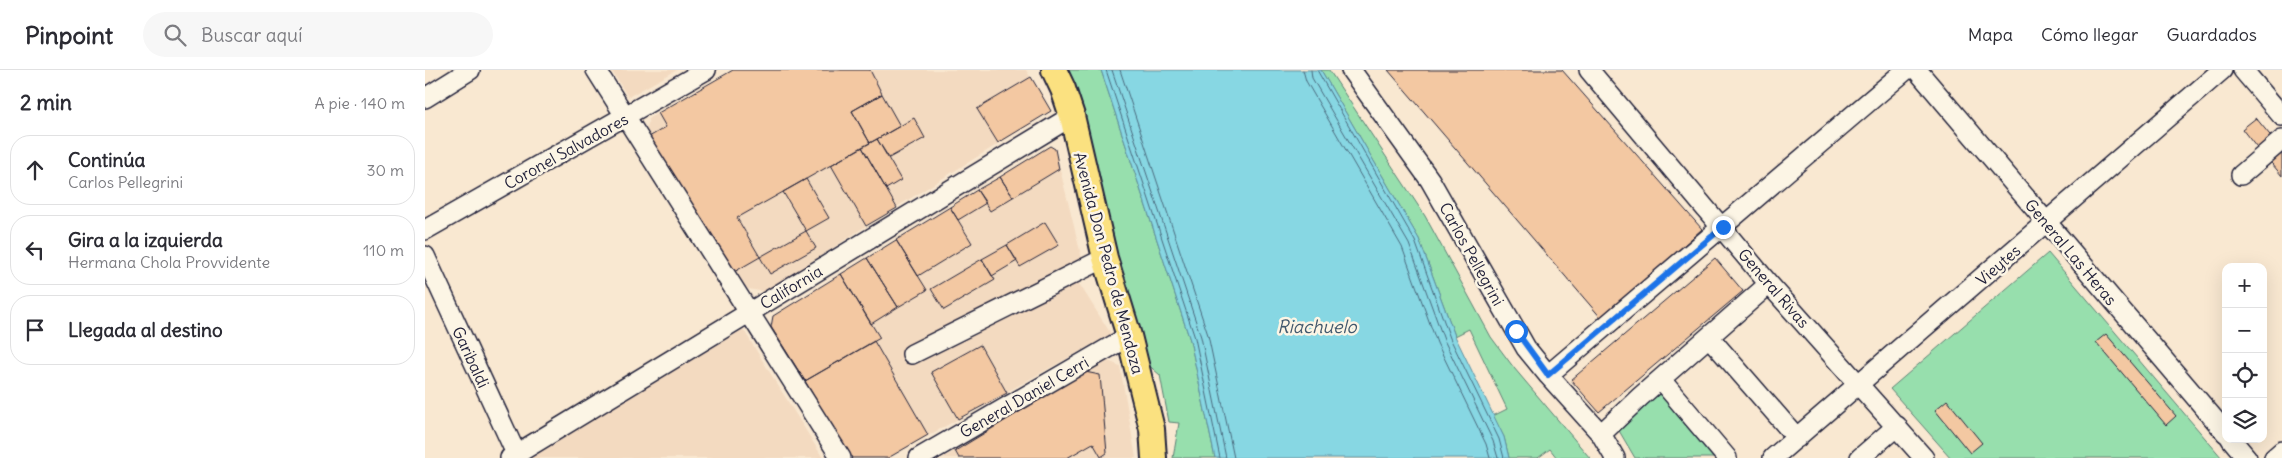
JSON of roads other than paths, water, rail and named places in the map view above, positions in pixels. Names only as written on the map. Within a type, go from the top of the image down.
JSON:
[{"type":"main road","name":"Avenida Don Pedro de Mendoza","points":[[1054,70],[1063,88],[1072,116],[1105,258],[1129,336],[1152,429],[1154,458]]},
{"type":"street","points":[[425,98],[470,70]]},
{"type":"street","points":[[596,70],[841,458]]},
{"type":"street","name":"Coronel Salvadores","points":[[425,230],[707,70]]},
{"type":"street","name":"Carlos Pellegrini","points":[[1351,70],[1430,180],[1526,348],[1601,434],[1615,458]]},
{"type":"street","name":"General Rivas","points":[[1589,70],[1769,284],[1924,458]]},
{"type":"street","points":[[1548,375],[1906,70]]},
{"type":"street","name":"General Las Heras","points":[[1917,70],[2046,224],[2222,428]]},
{"type":"street","name":"Vieytes","points":[[1773,458],[2222,70]]},
{"type":"street","points":[[2243,70],[2282,116]]},
{"type":"street","name":"California","points":[[514,457],[1072,116]]},
{"type":"street","points":[[2241,175],[2282,140]]},
{"type":"street","name":"Garibaldi","points":[[425,256],[514,457]]},
{"type":"street","points":[[912,354],[1105,258]]},
{"type":"street","points":[[1601,434],[1769,284]]},
{"type":"street","name":"General Daniel Cerri","points":[[919,458],[1129,336]]},
{"type":"street","points":[[1709,337],[1797,438]]},
{"type":"street","points":[[1661,380],[1727,458]]},
{"type":"street","points":[[1860,458],[1897,426]]},
{"type":"street","points":[[2234,443],[2247,458]]},
{"type":"street","points":[[2274,458],[2282,451]]},
{"type":"water","name":"Riachuelo","points":[[1101,70],[1321,70],[1419,239],[1455,336],[1504,437],[1509,458],[1215,458],[1190,340]]}]
